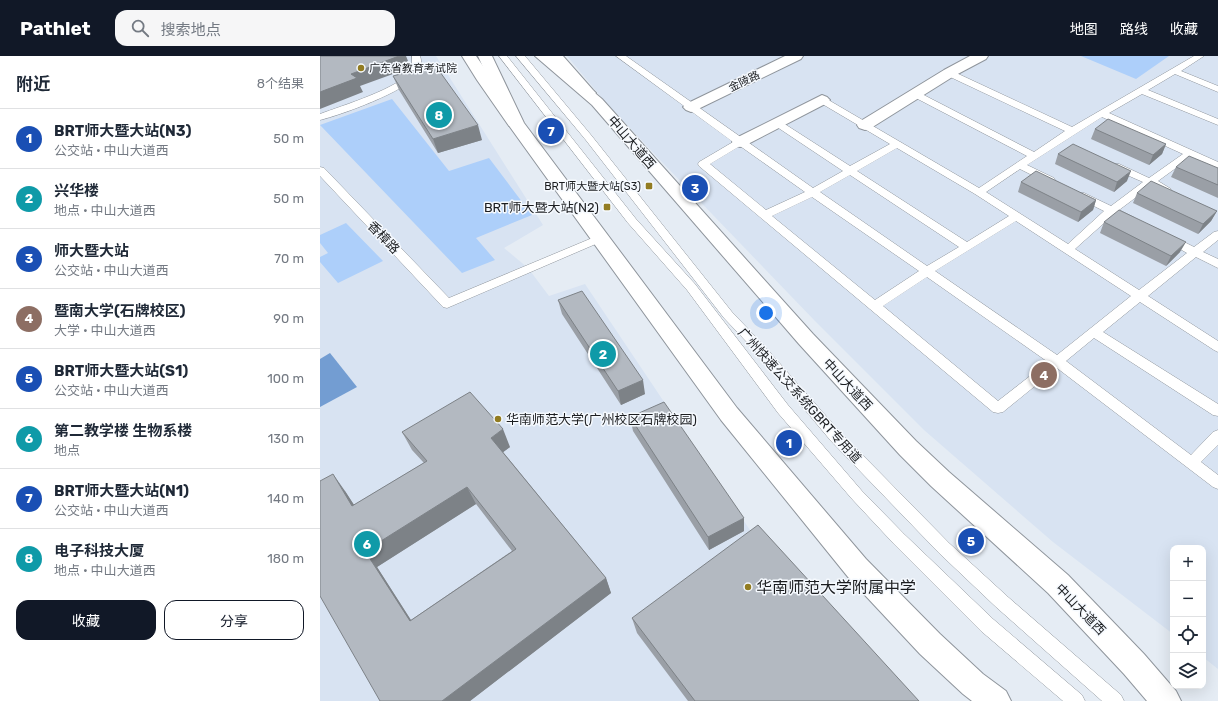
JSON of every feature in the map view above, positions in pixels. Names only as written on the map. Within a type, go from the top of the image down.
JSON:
[{"type":"main road","points":[[469,56],[484,80],[729,414],[817,522],[857,568],[930,644],[973,684],[996,701]]},
{"type":"main road","points":[[485,56],[516,124]]},
{"type":"main road","name":"中山大道西","points":[[542,56],[597,102],[811,344],[893,432],[940,479],[1058,584],[1134,664],[1166,701]]},
{"type":"main road","points":[[555,56],[597,102]]},
{"type":"main road","name":"金陵路","points":[[691,107],[796,56]]},
{"type":"main road","points":[[865,125],[981,56]]},
{"type":"main road","points":[[740,142],[822,100]]},
{"type":"main road","points":[[1134,664],[1182,701]]},
{"type":"lane","points":[[320,116],[368,99],[400,84],[415,73],[418,62],[416,56]]},
{"type":"lane","name":"广州快速公交系统GBRT专用道","points":[[503,56],[632,220],[691,287],[783,409],[857,495],[899,539],[988,625],[1076,701]]},
{"type":"lane","name":"广州快速公交系统GBRT专用道","points":[[520,56],[588,137],[724,310],[836,437],[944,548],[1002,602],[1114,701]]},
{"type":"lane","points":[[620,56],[740,142],[1058,362],[1218,483]]},
{"type":"lane","points":[[979,192],[1033,155],[1062,142],[1072,131],[1200,56]]},
{"type":"lane","points":[[1175,71],[1218,89]]},
{"type":"lane","points":[[949,74],[1072,131]]},
{"type":"lane","points":[[1142,91],[1218,122]]},
{"type":"lane","points":[[915,94],[1033,155]]},
{"type":"lane","points":[[822,100],[979,192],[1218,347]]},
{"type":"lane","points":[[1103,114],[1218,166]]},
{"type":"lane","points":[[777,123],[967,247]]},
{"type":"lane","points":[[740,142],[703,164],[998,408],[1095,333],[1218,234]]},
{"type":"lane","points":[[765,215],[813,192],[897,144]]},
{"type":"lane","points":[[1068,250],[1112,210],[1190,153]]},
{"type":"lane","points":[[1108,163],[1178,195]]},
{"type":"lane","points":[[1019,166],[1140,224]]},
{"type":"lane","name":"香樟路","points":[[320,170],[447,304],[601,238]]},
{"type":"lane","points":[[875,306],[927,271],[1017,216]]},
{"type":"lane","points":[[1161,235],[1218,264]]},
{"type":"lane","points":[[1095,333],[1218,411]]},
{"type":"lane","points":[[1192,463],[1218,436]]},
{"type":"shaded area","name":"华南师范大学(广州校区石牌校园)","points":[[320,56],[436,56],[543,225],[504,248],[528,268],[549,296],[585,284],[758,542],[902,701],[320,701]]},
{"type":"shaded area","points":[[567,56],[1218,56],[1218,669],[1206,659],[1206,545],[1170,545],[1170,632],[1053,542],[924,430],[815,321],[602,98]]},
{"type":"shaded area","points":[[1081,56],[1169,56],[1136,79]]},
{"type":"shaded area","points":[[392,99],[449,171],[489,158],[532,215],[476,238],[495,260],[462,273],[320,125]]},
{"type":"shaded area","points":[[346,223],[383,261],[338,283],[320,262],[320,257],[328,253],[320,243],[320,235]]},
{"type":"shaded area","points":[[330,353],[357,387],[320,407],[320,359]]},
{"type":"building","points":[[320,56],[399,56],[351,74],[357,78],[320,92]]},
{"type":"building","points":[[435,65],[478,125],[433,139],[393,76]]},
{"type":"building","points":[[1108,119],[1166,144],[1153,155],[1095,129]]},
{"type":"building","points":[[1073,144],[1131,171],[1117,182],[1058,154]]},
{"type":"building","points":[[1189,156],[1218,168],[1218,185],[1176,167]]},
{"type":"building","points":[[1036,171],[1096,200],[1081,212],[1021,182]]},
{"type":"building","points":[[1151,181],[1217,211],[1203,224],[1137,193]]},
{"type":"building","points":[[1119,210],[1186,242],[1171,256],[1104,222]]},
{"type":"building","points":[[582,291],[643,380],[618,391],[558,300]]},
{"type":"building","points":[[470,392],[503,429],[491,438],[606,578],[442,701],[380,701],[320,596],[320,481],[333,474],[352,506],[427,461],[402,432]],"holes":[[[467,487],[516,549],[410,621],[365,551]]]},
{"type":"building","points":[[664,402],[744,518],[708,537],[630,417]]},
{"type":"building","name":"华南师范大学附属中学","points":[[758,525],[919,701],[695,701],[632,618]]},
{"type":"place","name":"广东省教育考试院","points":[[361,68]]},
{"type":"place","name":"电子科技大厦","points":[[439,115]]},
{"type":"place","name":"BRT师大暨大站(N1)","points":[[551,131]]},
{"type":"place","name":"BRT师大暨大站(S3)","points":[[649,186]]},
{"type":"place","name":"师大暨大站","points":[[695,188]]},
{"type":"place","name":"BRT师大暨大站(N2)","points":[[607,207]]},
{"type":"place","name":"兴华楼","points":[[603,354]]},
{"type":"place","name":"暨南大学(石牌校区)","points":[[1044,375]]},
{"type":"place","name":"华南师范大学(广州校区石牌校园)","points":[[498,419]]},
{"type":"place","name":"BRT师大暨大站(N3)","points":[[789,443]]},
{"type":"place","name":"BRT师大暨大站(S1)","points":[[971,541]]},
{"type":"place","name":"第二教学楼 生物系楼","points":[[367,544]]},
{"type":"place","name":"华南师范大学附属中学","points":[[748,587]]}]
